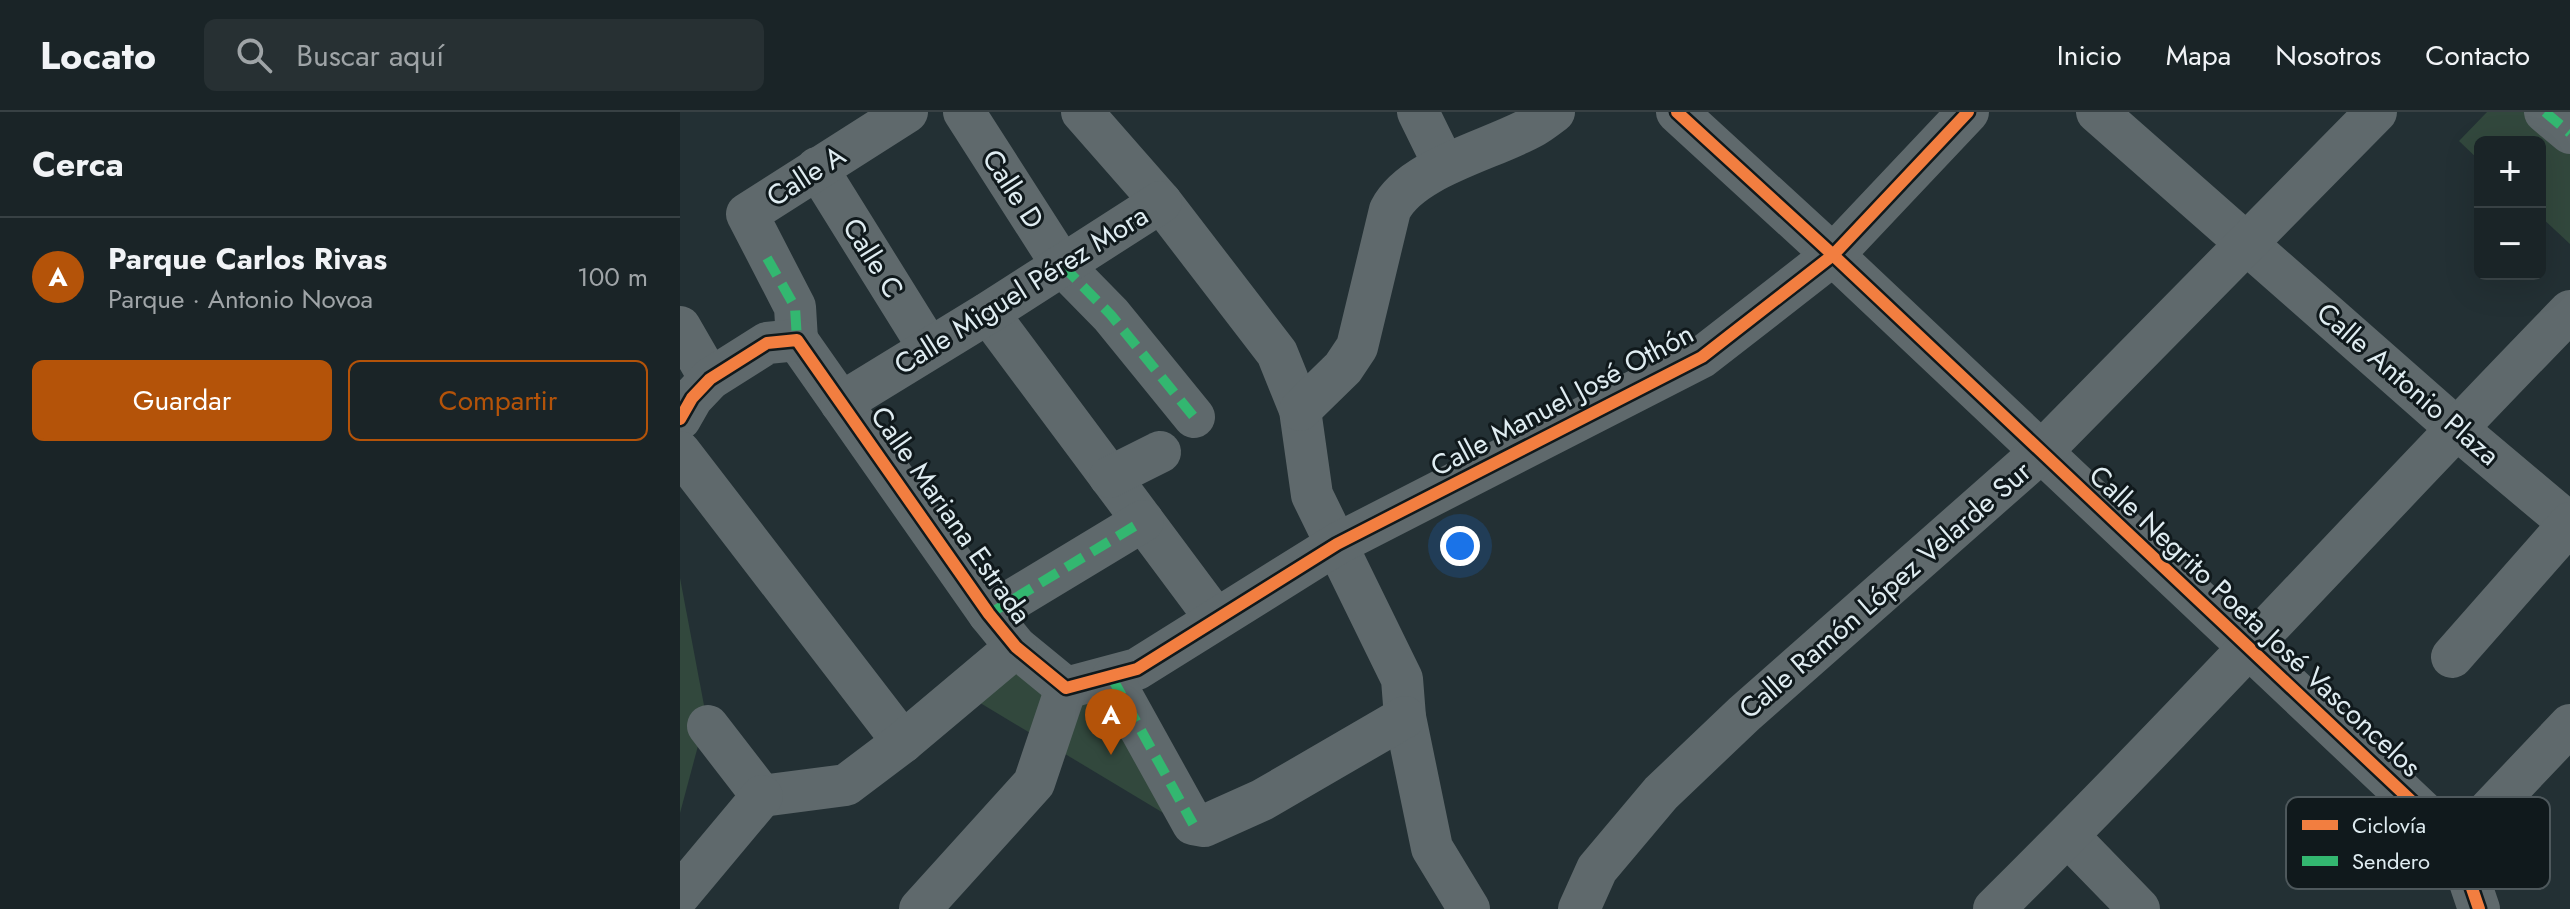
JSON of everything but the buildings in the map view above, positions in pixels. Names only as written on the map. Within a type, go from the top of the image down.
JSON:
[{"type":"street","name":"Calle A","points":[[797,340],[795,307],[767,258],[747,214],[907,112]]},
{"type":"street","name":"Calle D","points":[[964,112],[1062,265],[1111,315],[1194,417]]},
{"type":"street","points":[[1082,112],[1161,202],[1277,353],[1300,410],[1312,495],[1402,679],[1405,717],[1432,848],[1469,909]]},
{"type":"street","points":[[1418,112],[1444,165]]},
{"type":"street","points":[[1300,410],[1343,368],[1357,347],[1390,210],[1397,196],[1444,165],[1533,127],[1554,112]]},
{"type":"street","name":"Calle Negrito Poeta José Vasconcelos","points":[[1677,112],[1833,255],[2407,797]]},
{"type":"street","name":"Calle Manuel José Othón","points":[[1337,544],[1702,357],[1833,255],[1968,112]]},
{"type":"street","name":"Calle Antonio Plaza","points":[[2097,112],[2456,428],[2570,524]]},
{"type":"street","name":"Calle Ramón López Velarde Sur","points":[[1579,909],[1597,869],[1661,793],[1744,714],[2041,452],[2376,112]]},
{"type":"street","points":[[2545,112],[2570,133]]},
{"type":"street","name":"Calle C","points":[[817,168],[929,348]]},
{"type":"street","name":"Calle Miguel Pérez Mora","points":[[841,403],[1161,202]]},
{"type":"street","points":[[1994,909],[2068,836],[2570,311]]},
{"type":"street","points":[[988,313],[1216,619]]},
{"type":"street","points":[[680,327],[710,379]]},
{"type":"street","points":[[680,419],[692,398],[710,379],[767,343],[797,340]]},
{"type":"street","name":"Calle Mariana Estrada","points":[[797,340],[989,614],[1016,647],[1066,688]]},
{"type":"street","points":[[680,452],[903,742]]},
{"type":"street","points":[[1110,477],[1160,452]]},
{"type":"street","points":[[989,614],[1143,521]]},
{"type":"street","points":[[2452,657],[2570,524]]},
{"type":"street","points":[[920,909],[1034,783],[1066,688],[1137,669],[1337,544]]},
{"type":"street","points":[[680,894],[762,796],[846,785],[903,742],[1016,647]]},
{"type":"street","points":[[1112,678],[1193,824],[1204,826],[1262,800],[1405,717]]},
{"type":"street","points":[[2502,797],[2570,725]]},
{"type":"street","points":[[708,726],[762,796]]},
{"type":"street","points":[[2068,836],[2139,909]]},
{"type":"street","name":"Calle Negrito Poeta José Vasconcelos","points":[[2472,889],[2479,909]]},
{"type":"green space","points":[[2487,112],[2570,112],[2570,244],[2546,222],[2546,136],[2474,136],[2474,155],[2459,141]]},
{"type":"green space","points":[[680,578],[706,716],[680,813]]},
{"type":"green space","points":[[1015,650],[1112,681],[1180,823],[962,692]]},
{"type":"marked path","points":[[2545,112],[2570,133]]},
{"type":"marked path","points":[[767,258],[795,307],[797,340]]},
{"type":"marked path","points":[[1062,265],[1111,315],[1194,417]]},
{"type":"marked path","points":[[989,614],[1143,521]]},
{"type":"marked path","points":[[1112,678],[1193,824]]},
{"type":"cycle path","points":[[1677,112],[1833,255],[2407,797]]},
{"type":"cycle path","points":[[680,419],[692,398],[710,379],[767,343],[797,340],[989,614],[1016,647],[1066,688],[1137,669],[1337,544],[1702,357],[1833,255],[1968,112]]},
{"type":"cycle path","points":[[2472,889],[2479,909]]},
{"type":"place","name":"Parque Carlos Rivas","points":[[1111,755]]}]
